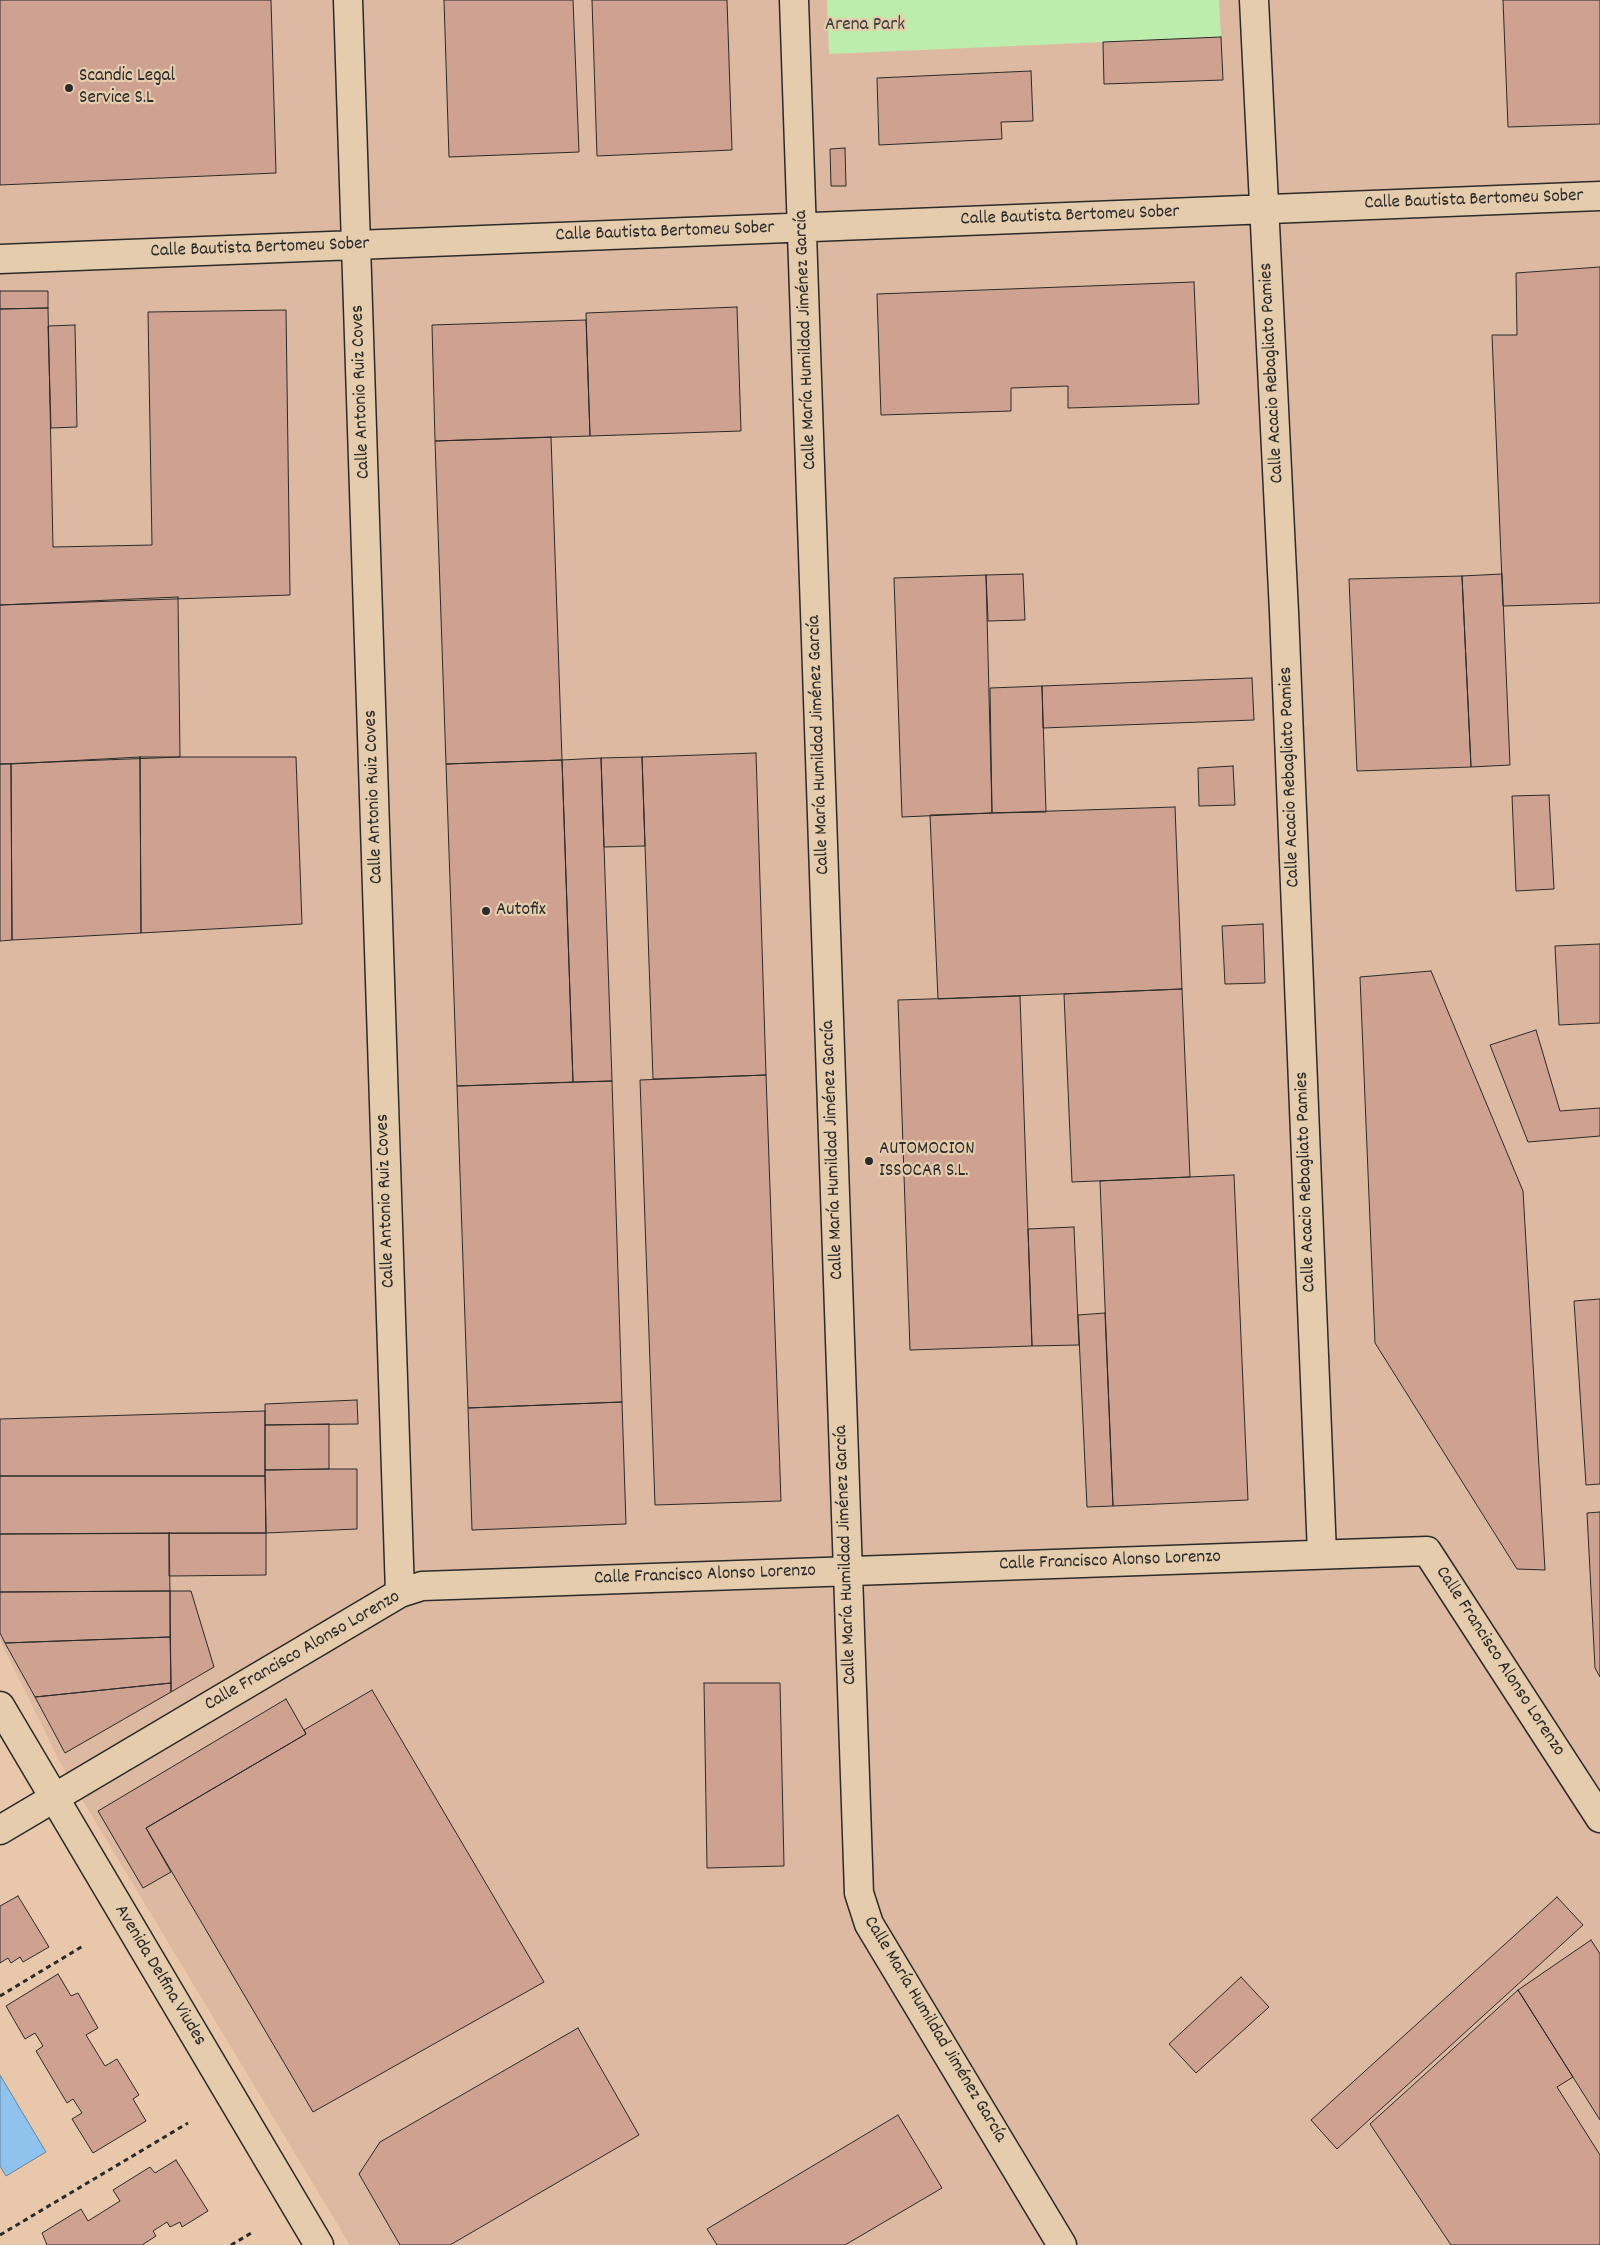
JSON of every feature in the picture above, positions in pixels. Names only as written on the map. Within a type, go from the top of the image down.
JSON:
[{"type":"street","name":"Calle Antonio Ruiz Coves","points":[[348,0],[358,245],[400,1593]]},
{"type":"street","name":"Calle María Humildad Jiménez García","points":[[794,0],[860,1893],[864,1913],[1062,2245]]},
{"type":"street","name":"Calle Acacio Rebagliato Pamies","points":[[1254,0],[1284,612],[1322,1554]]},
{"type":"street","name":"Calle Bautista Bertomeu Sober","points":[[0,259],[1600,196]]},
{"type":"street","name":"Calle Francisco Alonso Lorenzo","points":[[0,1830],[400,1593],[422,1586],[1427,1550],[1600,1818]]},
{"type":"street","name":"Avenida Delfina Viudes","points":[[0,1706],[319,2245]]},
{"type":"path","points":[[0,1996],[83,1946]]},
{"type":"path","points":[[0,2235],[188,2123]]},
{"type":"path","points":[[231,2245],[253,2232]]},
{"type":"shaded area","points":[[0,0],[1600,0],[1600,2245],[350,2245],[59,1761],[0,1640]]},
{"type":"green space","name":"Arena Park","points":[[827,0],[1219,0],[1221,37],[829,54]]},
{"type":"water","points":[[0,2075],[46,2152],[6,2176],[0,2166]]},
{"type":"building","points":[[0,0],[271,0],[276,173],[0,185]]},
{"type":"building","points":[[444,0],[573,0],[579,152],[449,157]]},
{"type":"building","points":[[592,0],[727,0],[732,150],[597,156]]},
{"type":"building","points":[[1503,0],[1600,0],[1600,124],[1508,127]]},
{"type":"building","points":[[1221,37],[1223,80],[1104,84],[1103,42]]},
{"type":"building","points":[[1031,71],[1033,121],[1001,122],[1002,139],[879,145],[877,78]]},
{"type":"building","points":[[845,148],[846,186],[831,186],[830,149]]},
{"type":"building","points":[[1600,267],[1600,603],[1503,606],[1492,335],[1517,335],[1516,273]]},
{"type":"building","points":[[1194,282],[1199,404],[1068,408],[1068,386],[1011,388],[1011,411],[881,415],[877,294]]},
{"type":"building","points":[[0,291],[48,291],[48,308],[0,309]]},
{"type":"building","points":[[737,307],[741,431],[590,436],[586,313]]},
{"type":"building","points":[[48,308],[53,547],[152,545],[148,312],[286,310],[290,595],[0,605],[0,309]]},
{"type":"building","points":[[586,320],[590,436],[435,441],[432,325]]},
{"type":"building","points":[[75,325],[77,427],[51,428],[48,326]]},
{"type":"building","points":[[551,437],[562,760],[446,764],[435,441]]},
{"type":"building","points":[[1023,574],[1025,620],[988,621],[986,575]]},
{"type":"building","points":[[1502,574],[1510,765],[1471,767],[1462,576]]},
{"type":"building","points":[[986,575],[992,813],[902,817],[894,578]]},
{"type":"building","points":[[1462,576],[1471,767],[1357,771],[1349,579]]},
{"type":"building","points":[[178,597],[180,757],[0,764],[0,605]]},
{"type":"building","points":[[1252,678],[1254,720],[1043,728],[1042,686]]},
{"type":"building","points":[[1042,686],[1046,812],[992,813],[990,688]]},
{"type":"building","points":[[756,753],[766,1075],[653,1079],[642,757]]},
{"type":"building","points":[[140,757],[296,757],[302,924],[141,933]]},
{"type":"building","points":[[140,757],[141,933],[12,940],[11,764]]},
{"type":"building","points":[[642,757],[645,846],[604,847],[601,758]]},
{"type":"building","points":[[601,758],[612,1081],[573,1082],[562,760]]},
{"type":"building","points":[[562,760],[573,1082],[457,1086],[446,764]]},
{"type":"building","points":[[0,764],[11,764],[12,940],[0,941]]},
{"type":"building","points":[[1233,766],[1235,805],[1199,806],[1198,768]]},
{"type":"building","points":[[1549,795],[1554,889],[1516,891],[1512,796]]},
{"type":"building","points":[[1175,807],[1182,989],[938,999],[930,815]]},
{"type":"building","points":[[1263,924],[1265,983],[1225,984],[1222,926]]},
{"type":"building","points":[[1600,944],[1600,1023],[1559,1025],[1555,946]]},
{"type":"building","points":[[1431,971],[1523,1191],[1545,1570],[1517,1569],[1375,1343],[1360,977]]},
{"type":"building","points":[[1182,989],[1190,1177],[1072,1182],[1064,994]]},
{"type":"building","points":[[1020,996],[1032,1346],[910,1350],[898,1000]]},
{"type":"building","points":[[1536,1030],[1560,1111],[1600,1108],[1600,1136],[1528,1142],[1490,1045]]},
{"type":"building","points":[[766,1075],[781,1501],[655,1505],[640,1080]]},
{"type":"building","points":[[612,1081],[622,1402],[468,1408],[457,1086]]},
{"type":"building","points":[[1234,1175],[1248,1500],[1113,1506],[1100,1181]]},
{"type":"building","points":[[1074,1227],[1079,1345],[1032,1346],[1028,1229]]},
{"type":"building","points":[[1600,1299],[1600,1484],[1586,1485],[1574,1301]]},
{"type":"building","points":[[1105,1313],[1113,1506],[1087,1507],[1078,1315]]},
{"type":"building","points":[[357,1400],[358,1424],[265,1425],[265,1404]]},
{"type":"building","points":[[622,1402],[626,1524],[472,1530],[468,1408]]},
{"type":"building","points":[[265,1411],[265,1476],[0,1476],[0,1419]]},
{"type":"building","points":[[329,1424],[329,1469],[265,1470],[265,1425]]},
{"type":"building","points":[[357,1469],[357,1529],[266,1533],[265,1470]]},
{"type":"building","points":[[0,1476],[265,1476],[266,1533],[0,1534]]},
{"type":"building","points":[[1600,1512],[1600,1677],[1595,1668],[1587,1513]]},
{"type":"building","points":[[169,1533],[170,1591],[0,1592],[0,1534]]},
{"type":"building","points":[[169,1533],[266,1533],[266,1575],[169,1576]]},
{"type":"building","points":[[170,1591],[170,1637],[5,1643],[0,1633],[0,1592]]},
{"type":"building","points":[[170,1591],[191,1591],[214,1667],[171,1692]]},
{"type":"building","points":[[170,1637],[171,1683],[35,1697],[5,1643]]},
{"type":"building","points":[[171,1683],[171,1692],[65,1753],[35,1697]]},
{"type":"building","points":[[704,1683],[780,1683],[784,1866],[707,1868]]},
{"type":"building","points":[[372,1690],[544,1982],[313,2112],[146,1828],[306,1734],[304,1730]]},
{"type":"building","points":[[286,1699],[306,1734],[146,1828],[171,1872],[143,1888],[98,1811]]},
{"type":"building","points":[[18,1896],[49,1947],[23,1962],[20,1957],[11,1963],[8,1958],[0,1963],[0,1906]]},
{"type":"building","points":[[1557,1897],[1583,1925],[1337,2149],[1311,2120]]},
{"type":"building","points":[[1591,1940],[1600,1954],[1600,2120],[1518,1990]]},
{"type":"building","points":[[58,1974],[71,1996],[78,1993],[98,2028],[86,2035],[105,2066],[117,2059],[139,2095],[133,2099],[146,2121],[93,2153],[72,2119],[82,2113],[73,2099],[67,2103],[36,2051],[43,2046],[35,2033],[25,2039],[6,2006]]},
{"type":"building","points":[[1241,1977],[1269,2007],[1196,2073],[1169,2044]]},
{"type":"building","points":[[1518,1990],[1573,2077],[1557,2087],[1600,2155],[1600,2245],[1451,2245],[1370,2124]]},
{"type":"building","points":[[578,2028],[639,2135],[450,2245],[400,2245],[359,2174],[380,2142]]},
{"type":"building","points":[[898,2115],[942,2188],[845,2245],[717,2245],[707,2229]]},
{"type":"building","points":[[176,2160],[208,2211],[182,2227],[180,2222],[170,2227],[167,2222],[153,2231],[156,2236],[142,2245],[47,2245],[42,2233],[81,2209],[88,2221],[120,2201],[113,2190],[150,2167],[155,2173]]},
{"type":"place","name":"Scandic Legal Service S.L","points":[[69,88]]},
{"type":"place","name":"Autofix","points":[[486,911]]},
{"type":"place","name":"AUTOMOCION ISSOCAR S.L.","points":[[869,1161]]}]
